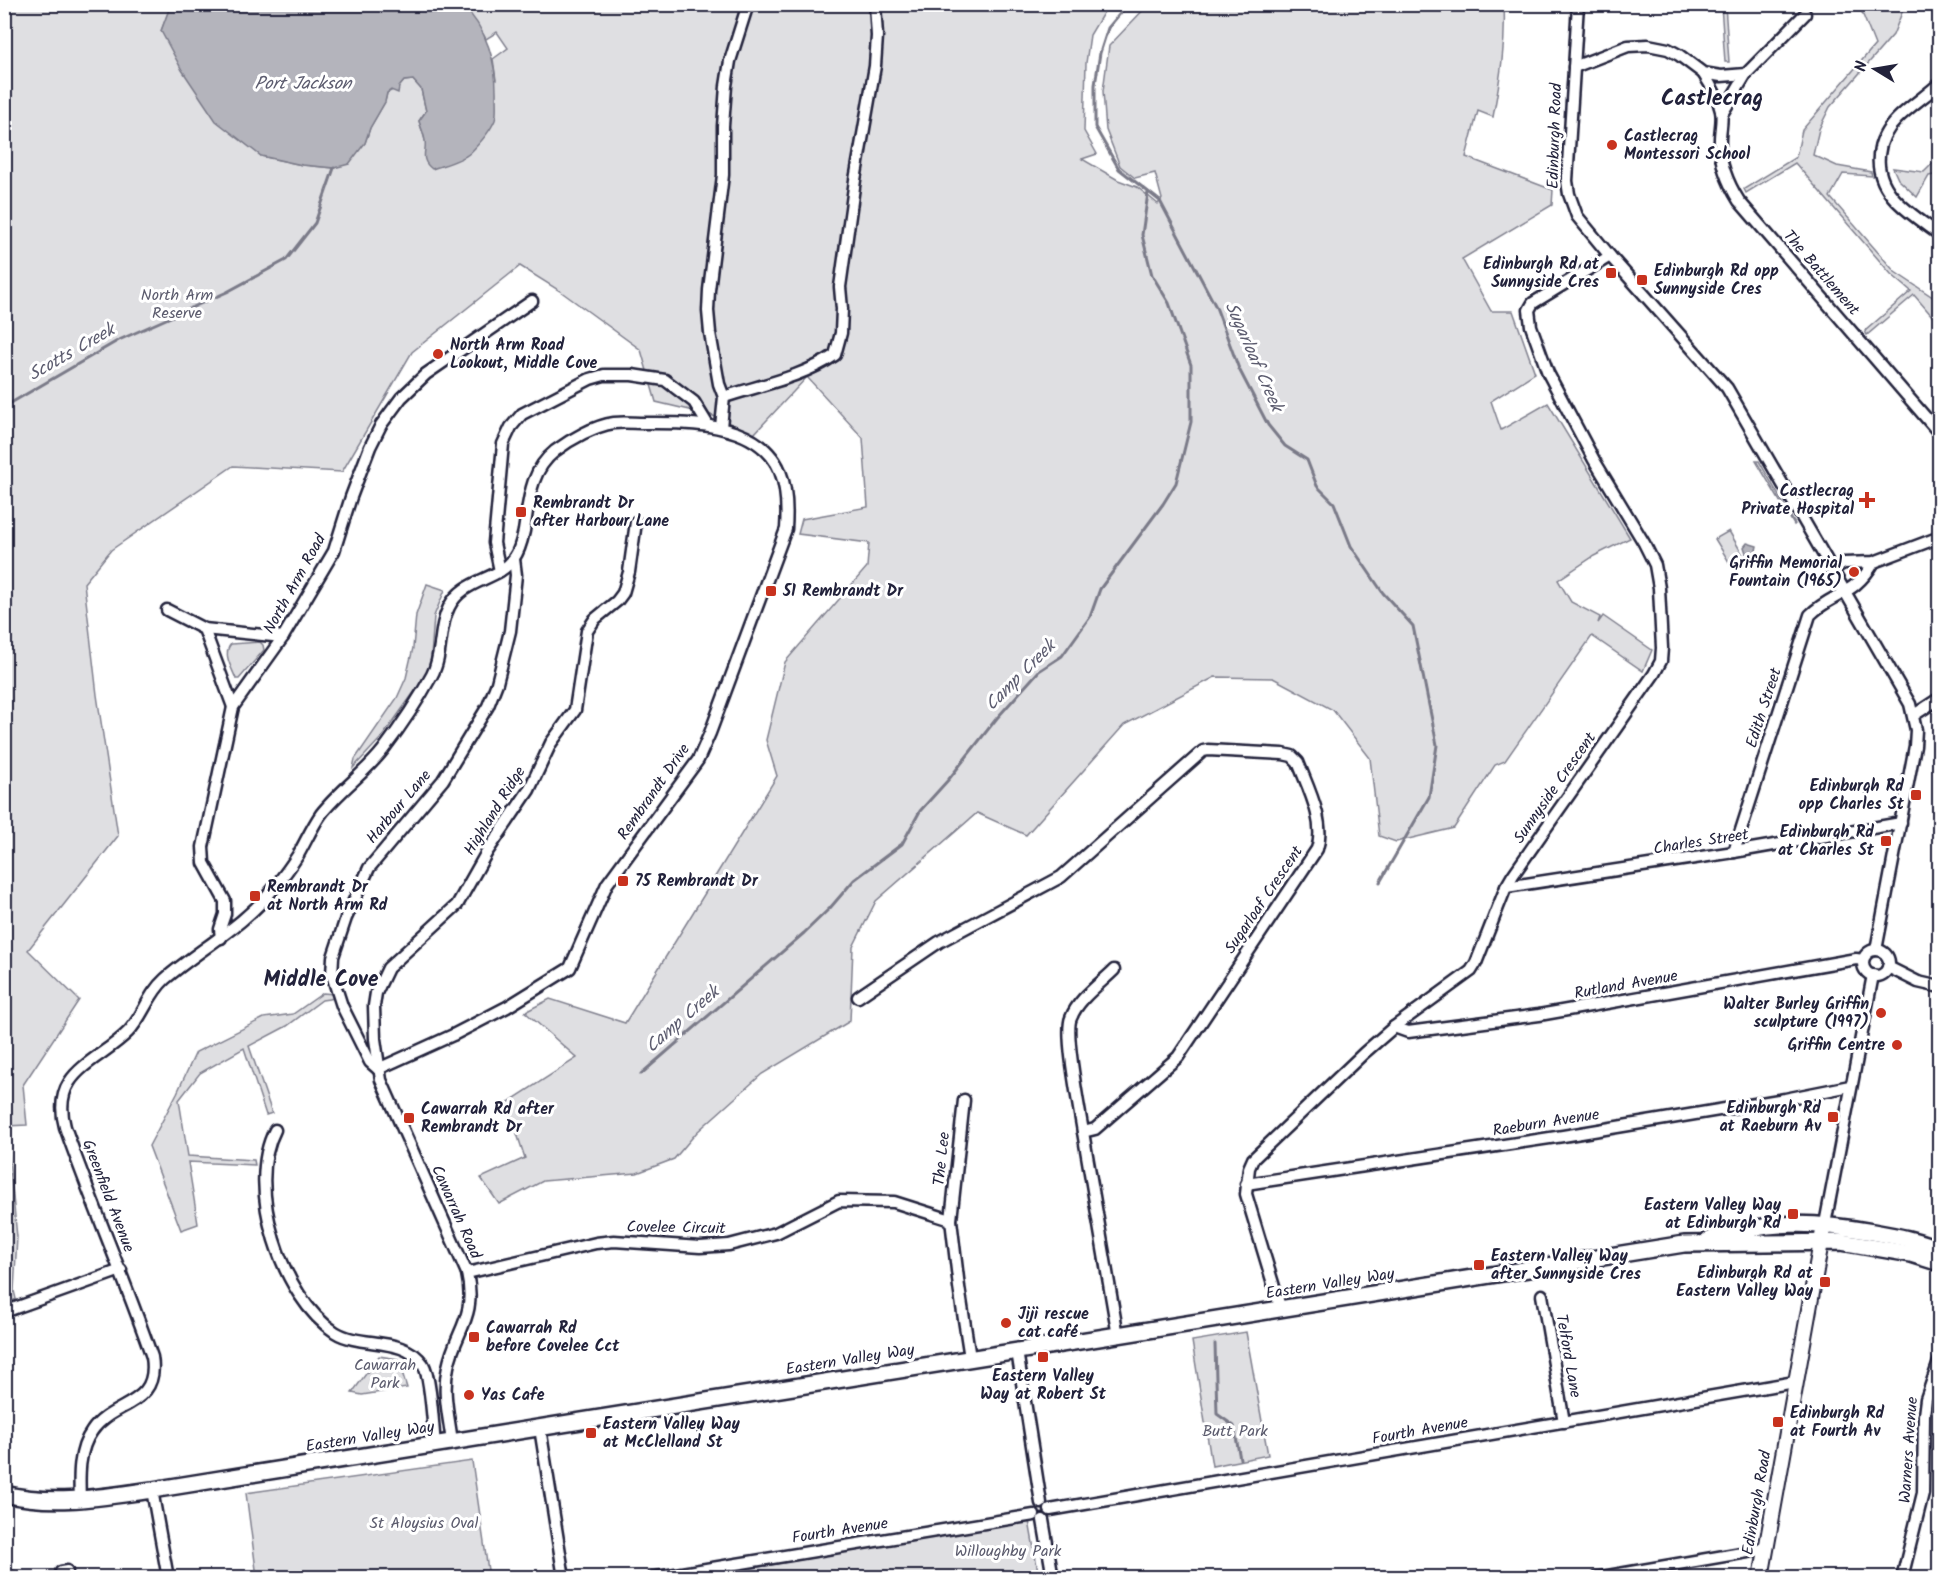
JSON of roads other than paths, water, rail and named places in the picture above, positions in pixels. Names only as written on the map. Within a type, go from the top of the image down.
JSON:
[{"type":"main road","name":"Edinburgh Road","points":[[1761,1578],[1825,1224]]},
{"type":"main road","name":"Eastern Valley Way","points":[[1700,1243],[1764,1225],[1825,1224],[1900,1237],[1940,1250]]},
{"type":"main road","name":"Eastern Valley Way","points":[[4,1494],[49,1501],[152,1490],[1700,1243],[1841,1242],[1891,1250],[1940,1263]]},
{"type":"street","points":[[721,427],[724,397],[719,384],[710,333],[708,290],[723,175],[726,86],[730,62],[748,4]]},
{"type":"street","points":[[724,397],[820,365],[835,355],[841,333],[840,286],[855,180],[875,66],[877,36],[875,4]]},
{"type":"street","name":"Edinburgh Road","points":[[1578,4],[1568,170],[1569,194],[1577,216],[1727,388],[1905,692],[1914,715],[1916,738],[1876,950]]},
{"type":"street","name":"The Battlement","points":[[1805,14],[1743,79],[1722,114],[1719,142],[1722,164],[1729,185],[1738,201],[1940,434]]},
{"type":"street","points":[[1574,67],[1629,46],[1647,45],[1668,49],[1703,73],[1743,79]]},
{"type":"street","name":"The Battlement","points":[[1703,73],[1713,88],[1722,114]]},
{"type":"street","points":[[1940,83],[1886,132],[1880,147],[1878,162],[1880,179],[1891,196],[1940,235]]},
{"type":"street","name":"Sunnyside Crescent","points":[[1281,1310],[1248,1203],[1246,1184],[1249,1168],[1258,1153],[1364,1053],[1394,1027],[1471,971],[1506,887],[1661,661],[1659,588],[1655,566],[1644,543],[1594,460],[1548,373],[1531,326],[1528,310],[1533,303],[1610,256]]},
{"type":"street","name":"North Arm Road","points":[[221,938],[220,929],[225,914],[225,901],[204,863],[203,847],[232,707],[284,637],[334,551],[351,497],[381,424],[401,398],[426,374],[532,301]]},
{"type":"street","points":[[501,571],[494,543],[503,444],[511,427],[522,414],[590,379],[604,375],[632,375],[665,380],[694,402],[708,425]]},
{"type":"street","name":"Rembrandt Drive","points":[[378,1069],[453,1035],[507,1007],[570,968],[607,884],[698,760],[786,529],[788,510],[783,475],[770,454],[747,437],[721,427],[673,423],[614,423],[597,428],[557,449],[537,471],[532,483],[521,546],[514,560]]},
{"type":"street","name":"Highland Ridge","points":[[378,1069],[374,1006],[381,980],[396,959],[457,905],[487,852],[529,790],[551,743],[575,710],[587,632],[595,619],[623,593],[629,572],[636,522]]},
{"type":"street","points":[[1833,569],[1844,563],[1874,562],[1940,537]]},
{"type":"street","points":[[221,938],[272,891],[298,855],[313,825],[324,810],[382,750],[434,671],[449,606],[473,583],[501,571],[514,560]]},
{"type":"street","name":"Harbour Lane","points":[[378,1069],[370,1062],[342,1006],[332,975],[333,957],[346,918],[369,868],[443,780],[488,706],[497,683],[510,631],[515,584],[514,560]]},
{"type":"street","name":"Edith Street","points":[[1734,852],[1810,615],[1819,606],[1865,576],[1874,562]]},
{"type":"street","points":[[168,610],[204,629],[284,637]]},
{"type":"street","points":[[204,629],[232,707]]},
{"type":"street","points":[[1914,715],[1940,698]]},
{"type":"street","name":"Sugarloaf Crescent","points":[[858,997],[939,942],[1061,877],[1203,751],[1292,756],[1298,762],[1307,784],[1320,827],[1317,849],[1178,1057],[1095,1129],[1083,1132]]},
{"type":"street","name":"Charles Street","points":[[1506,887],[1734,852],[1901,823]]},
{"type":"street","name":"Greenfield Avenue","points":[[80,1499],[80,1466],[91,1432],[104,1418],[134,1402],[148,1386],[153,1367],[152,1357],[121,1270],[97,1215],[68,1136],[61,1113],[62,1099],[67,1085],[76,1072],[126,1035],[137,1022],[156,989],[221,938]]},
{"type":"street","points":[[1876,950],[1886,956],[1888,967],[1883,973],[1873,975],[1865,971],[1863,960],[1868,952],[1876,950]]},
{"type":"street","name":"Rutland Avenue","points":[[1394,1027],[1408,1032],[1539,1014],[1863,960]]},
{"type":"street","points":[[1888,967],[1918,982],[1940,987]]},
{"type":"street","points":[[1114,970],[1085,998],[1070,1019],[1069,1028],[1083,1132],[1118,1336]]},
{"type":"street","name":"Edinburgh Road","points":[[1825,1224],[1873,975]]},
{"type":"street","name":"Cawarrah Road","points":[[378,1069],[468,1273],[470,1285],[468,1313],[448,1365],[446,1378],[445,1391],[452,1442]]},
{"type":"street","name":"Raeburn Avenue","points":[[1246,1184],[1785,1100],[1850,1086]]},
{"type":"street","name":"The Lee","points":[[951,1220],[964,1100]]},
{"type":"street","points":[[275,1130],[264,1159],[264,1187],[268,1218],[283,1264],[309,1309],[336,1333],[351,1339],[398,1347],[412,1353],[424,1365],[435,1445]]},
{"type":"street","name":"Covelee Circuit","points":[[468,1273],[596,1243],[700,1247],[729,1245],[776,1233],[840,1201],[894,1202],[951,1220]]},
{"type":"street","points":[[951,1220],[970,1358]]},
{"type":"street","points":[[4,1312],[121,1270]]},
{"type":"street","name":"Telford Lane","points":[[1542,1295],[1564,1422]]},
{"type":"street","points":[[1017,1351],[1048,1517],[1038,1518],[1053,1578]]},
{"type":"street","name":"Warners Avenue","points":[[1902,1578],[1923,1493],[1926,1399],[1940,1359]]},
{"type":"street","name":"Fourth Avenue","points":[[1045,1507],[1795,1382]]},
{"type":"street","points":[[540,1428],[564,1578]]},
{"type":"street","points":[[152,1490],[168,1578]]},
{"type":"street","name":"Fourth Avenue","points":[[651,1578],[1038,1518]]},
{"type":"street","points":[[1596,1578],[1766,1549]]},
{"type":"water","name":"Port Jackson","points":[[171,4],[462,5],[478,24],[489,47],[495,72],[495,120],[481,142],[470,153],[457,161],[432,169],[426,162],[425,141],[419,121],[426,111],[421,89],[413,80],[404,81],[398,93],[391,90],[387,93],[365,143],[349,164],[334,168],[302,165],[261,156],[216,121],[182,70],[161,31]]},
{"type":"water","points":[[1747,543],[1757,546],[1755,555],[1758,560],[1748,559],[1744,547]]},
{"type":"waterway","name":"Sugarloaf Creek","points":[[1128,4],[1108,28],[1100,53],[1095,85],[1095,127],[1119,169],[1160,201],[1216,307],[1239,369],[1268,425],[1285,446],[1307,460],[1317,486],[1334,503],[1351,546],[1383,593],[1413,626],[1437,745],[1429,797],[1380,882]]},
{"type":"waterway","name":"Scotts Creek","points":[[4,407],[119,340],[227,292],[286,260],[315,223],[334,168]]},
{"type":"waterway","name":"Camp Creek","points":[[641,1074],[804,933],[854,880],[902,844],[920,811],[949,779],[997,718],[1039,671],[1062,656],[1090,617],[1100,589],[1176,483],[1191,422],[1191,365],[1169,303],[1152,275],[1142,235],[1148,193]]},
{"type":"waterway","name":"Sugarloaf Creek","points":[[1215,1344],[1217,1414],[1234,1426],[1240,1459]]},
{"type":"place","name":"Castlecrag Montessori School","points":[[1612,145]]},
{"type":"place","name":"Edinburgh Rd at Sunnyside Cres","points":[[1611,273]]},
{"type":"place","name":"Edinburgh Rd opp Sunnyside Cres","points":[[1642,280]]},
{"type":"place","name":"North Arm Road Lookout, Middle Cove","points":[[438,354]]},
{"type":"place","name":"Castlecrag Private Hospital","points":[[1867,500]]},
{"type":"place","name":"Rembrandt Dr after Harbour Lane","points":[[521,512]]},
{"type":"place","name":"Griffin Memorial Fountain (1965)","points":[[1854,572]]},
{"type":"place","name":"51 Rembrandt Dr","points":[[771,591]]},
{"type":"place","name":"Edinburgh Rd opp Charles St","points":[[1916,795]]},
{"type":"place","name":"Edinburgh Rd at Charles St","points":[[1886,841]]},
{"type":"place","name":"75 Rembrandt Dr","points":[[623,881]]},
{"type":"place","name":"Rembrandt Dr at North Arm Rd","points":[[255,896]]},
{"type":"place","name":"Walter Burley Griffin sculpture (1997)","points":[[1881,1013]]},
{"type":"place","name":"Griffin Centre","points":[[1897,1045]]},
{"type":"place","name":"Edinburgh Rd at Raeburn Av","points":[[1833,1117]]},
{"type":"place","name":"Cawarrah Rd after Rembrandt Dr","points":[[409,1118]]},
{"type":"place","name":"Eastern Valley Way at Edinburgh Rd","points":[[1793,1214]]},
{"type":"place","name":"Eastern Valley Way after Sunnyside Cres","points":[[1479,1265]]},
{"type":"place","name":"Edinburgh Rd at Eastern Valley Way","points":[[1825,1282]]},
{"type":"place","name":"Jiji rescue cat café","points":[[1006,1323]]},
{"type":"place","name":"Cawarrah Rd before Covelee Cct","points":[[474,1337]]},
{"type":"place","name":"Eastern Valley Way at Robert St","points":[[1043,1357]]},
{"type":"place","name":"Yas Cafe","points":[[469,1395]]},
{"type":"place","name":"Edinburgh Rd at Fourth Av","points":[[1778,1422]]},
{"type":"place","name":"Eastern Valley Way at McClelland St","points":[[591,1433]]},
{"type":"district","name":"Castlecrag","points":[[1712,99]]},
{"type":"district","name":"Middle Cove","points":[[321,980]]},
{"type":"park label","name":"North Arm Reserve","points":[[177,304]]},
{"type":"park label","name":"Cawarrah Park","points":[[385,1374]]},
{"type":"park label","name":"Butt Park","points":[[1235,1431]]},
{"type":"park label","name":"St Aloysius Oval","points":[[424,1523]]},
{"type":"park label","name":"Willoughby Park","points":[[1008,1551]]}]
